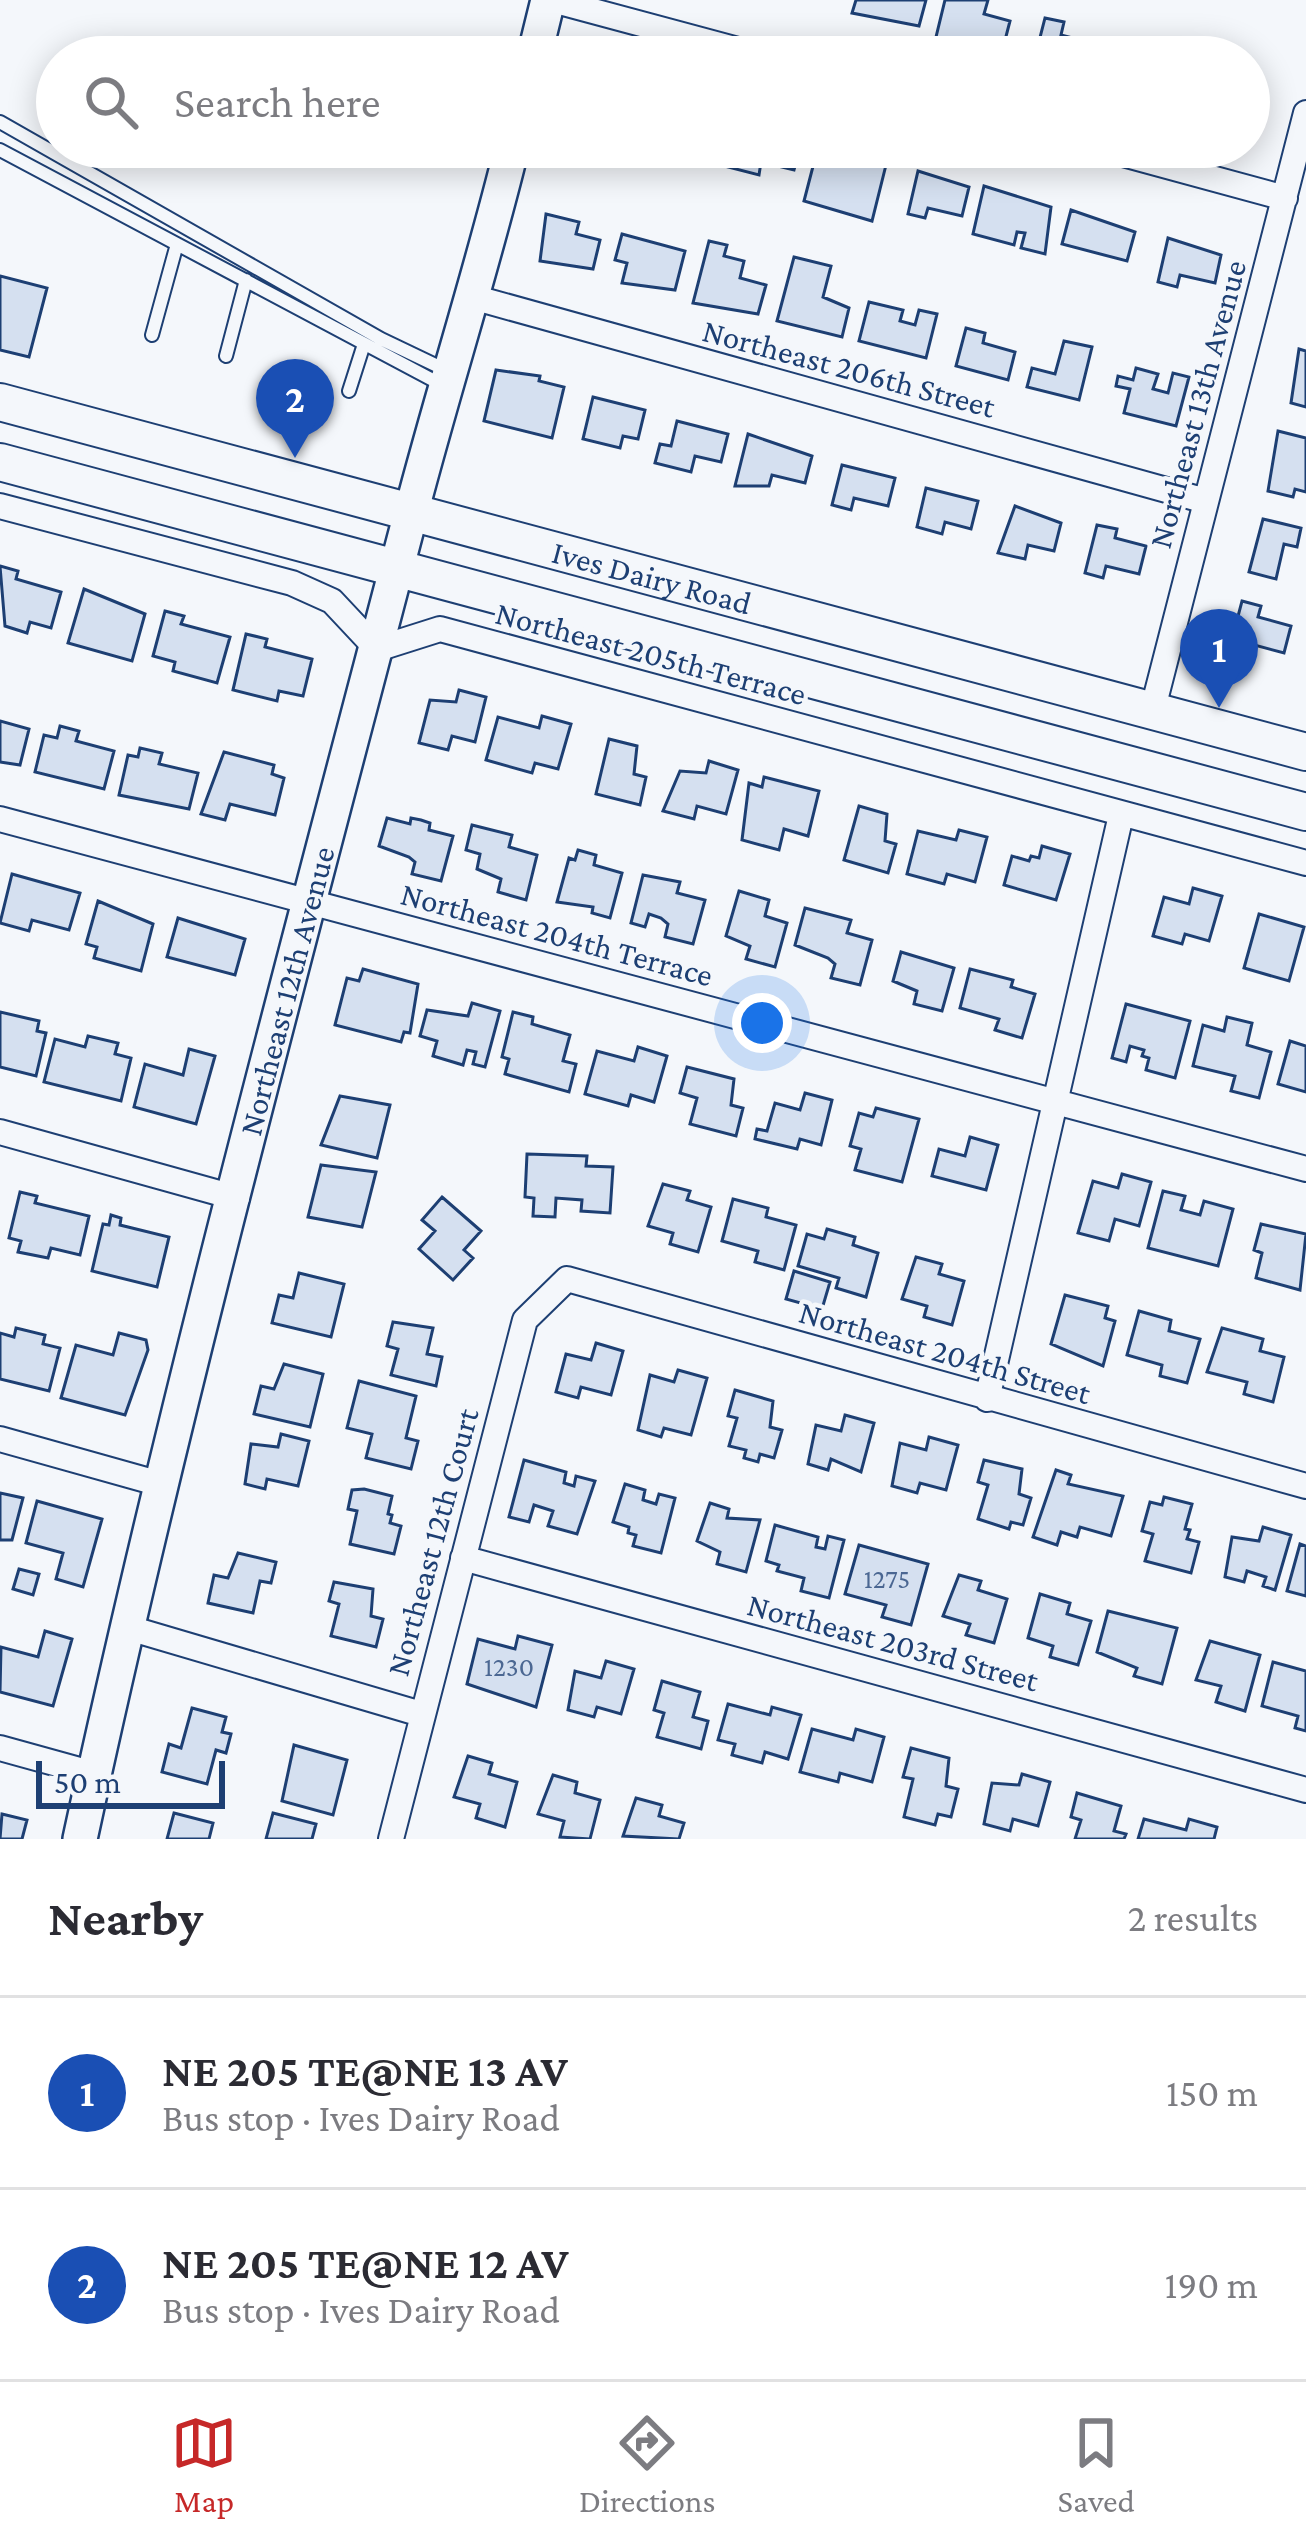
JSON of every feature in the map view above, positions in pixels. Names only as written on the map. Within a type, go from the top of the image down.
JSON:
[{"type":"main road","name":"Ives Dairy Road","points":[[0,402],[1306,752]]},
{"type":"main road","name":"Ives Dairy Road","points":[[0,462],[1306,812]]},
{"type":"street","points":[[540,36],[550,0],[685,36]]},
{"type":"street","name":"Northeast 13th Avenue","points":[[1152,712],[1306,113]]},
{"type":"street","name":"Northeast 12th Avenue","points":[[80,1839],[164,1485],[411,512],[476,298],[507,168]]},
{"type":"street","points":[[1174,168],[1285,198]]},
{"type":"street","name":"Northeast 206th Street","points":[[476,298],[1206,501]]},
{"type":"street","points":[[0,506],[292,583],[332,601],[377,649]]},
{"type":"street","name":"Northeast 205th Terrace","points":[[377,649],[440,629],[1306,863]]},
{"type":"street","points":[[987,1399],[1121,815]]},
{"type":"street","name":"Northeast 204th Terrace","points":[[0,819],[1306,1169]]},
{"type":"street","points":[[0,1132],[236,1198]]},
{"type":"street","name":"Northeast 204th Street","points":[[567,1280],[1306,1486]]},
{"type":"street","name":"Northeast 12th Court","points":[[391,1839],[525,1320],[567,1280]]},
{"type":"street","points":[[0,1438],[164,1485]]},
{"type":"street","name":"Northeast 203rd Street","points":[[463,1558],[1306,1790]]},
{"type":"street","points":[[129,1628],[421,1714]]},
{"type":"street","points":[[0,1748],[94,1774]]},
{"type":"lane","points":[[0,122],[36,143]]},
{"type":"lane","points":[[0,150],[364,344],[449,380]]},
{"type":"lane","points":[[80,168],[449,380]]},
{"type":"lane","points":[[152,335],[177,244]]},
{"type":"lane","points":[[226,356],[246,280]]},
{"type":"lane","points":[[349,391],[364,344]]},
{"type":"building","points":[[856,0],[926,0],[919,26],[852,13]]},
{"type":"building","points":[[945,0],[988,0],[984,14],[1010,21],[1006,36],[936,36]]},
{"type":"building","points":[[1045,18],[1064,22],[1061,35],[1065,36],[1040,36]]},
{"type":"building","points":[[732,168],[760,168],[759,175]]},
{"type":"building","points":[[813,168],[885,168],[872,221],[804,201]]},
{"type":"building","points":[[918,171],[969,187],[962,216],[928,208],[925,218],[908,214]]},
{"type":"building","points":[[984,186],[1051,207],[1045,254],[1021,248],[1025,233],[1017,232],[1014,245],[973,234]]},
{"type":"building","points":[[1071,210],[1135,232],[1127,261],[1062,244]]},
{"type":"building","points":[[546,214],[579,222],[576,234],[600,240],[593,269],[540,261]]},
{"type":"building","points":[[622,234],[685,251],[675,290],[622,283],[627,263],[615,260]]},
{"type":"building","points":[[1168,238],[1221,255],[1215,283],[1180,275],[1177,287],[1158,282]]},
{"type":"building","points":[[709,241],[727,245],[724,256],[744,261],[740,278],[766,285],[758,314],[693,303]]},
{"type":"building","points":[[794,257],[831,266],[823,297],[849,308],[842,337],[777,321]]},
{"type":"building","points":[[0,276],[47,288],[29,357],[0,350]]},
{"type":"building","points":[[869,302],[903,310],[900,321],[915,325],[919,310],[937,314],[926,358],[859,341]]},
{"type":"building","points":[[966,328],[985,333],[983,343],[1015,352],[1008,380],[956,366]]},
{"type":"building","points":[[1064,341],[1092,347],[1079,400],[1027,387],[1032,368],[1055,374]]},
{"type":"building","points":[[1299,349],[1306,351],[1306,407],[1291,403]]},
{"type":"building","points":[[1136,368],[1158,374],[1153,389],[1168,393],[1173,373],[1189,377],[1176,426],[1124,413],[1130,389],[1116,386],[1118,376],[1133,380]]},
{"type":"building","points":[[496,370],[540,376],[539,381],[564,387],[552,438],[484,421]]},
{"type":"building","points":[[593,397],[645,410],[638,439],[623,436],[620,448],[583,439]]},
{"type":"building","points":[[677,421],[728,434],[721,462],[695,456],[691,472],[655,463],[660,444],[671,446]]},
{"type":"building","points":[[1278,431],[1306,438],[1306,492],[1295,489],[1293,497],[1268,491]]},
{"type":"building","points":[[748,434],[812,456],[805,483],[772,475],[769,486],[735,486]]},
{"type":"building","points":[[842,465],[895,478],[888,506],[854,498],[851,510],[832,505]]},
{"type":"building","points":[[926,488],[978,501],[971,529],[945,522],[942,534],[917,527]]},
{"type":"building","points":[[1015,506],[1061,523],[1054,551],[1028,545],[1025,559],[998,553]]},
{"type":"building","points":[[1263,519],[1301,528],[1297,547],[1284,544],[1276,579],[1249,572]]},
{"type":"building","points":[[1097,525],[1117,529],[1115,538],[1146,546],[1139,574],[1106,566],[1103,578],[1085,573]]},
{"type":"building","points":[[0,566],[18,571],[16,579],[61,592],[51,628],[30,622],[27,633],[5,626]]},
{"type":"building","points":[[84,589],[145,614],[132,661],[68,643]]},
{"type":"building","points":[[1242,601],[1261,606],[1258,617],[1291,626],[1284,653],[1232,639]]},
{"type":"building","points":[[165,611],[184,616],[181,624],[230,637],[217,683],[173,671],[175,662],[153,656]]},
{"type":"building","points":[[246,634],[267,639],[265,647],[312,659],[303,696],[279,691],[277,701],[233,690]]},
{"type":"building","points":[[459,690],[486,697],[475,742],[452,736],[448,750],[419,743],[430,700],[456,702]]},
{"type":"building","points":[[542,716],[571,724],[558,769],[535,763],[532,773],[486,760],[498,717],[539,728]]},
{"type":"building","points":[[0,721],[29,729],[20,765],[0,762]]},
{"type":"building","points":[[60,726],[79,731],[76,741],[114,751],[104,789],[35,772],[44,735],[57,738]]},
{"type":"building","points":[[609,739],[637,746],[634,774],[646,777],[640,805],[596,794]]},
{"type":"building","points":[[140,748],[162,753],[159,764],[198,773],[189,809],[119,795],[128,755],[138,757]]},
{"type":"building","points":[[224,752],[274,765],[272,774],[284,778],[275,815],[230,804],[225,820],[201,814]]},
{"type":"building","points":[[709,761],[738,770],[726,814],[697,806],[694,819],[663,811],[680,771],[706,773]]},
{"type":"building","points":[[764,777],[819,791],[808,836],[784,829],[779,850],[742,840],[749,783],[762,787]]},
{"type":"building","points":[[859,806],[887,814],[885,841],[896,844],[888,873],[844,860]]},
{"type":"building","points":[[387,818],[410,824],[411,818],[421,820],[430,823],[429,830],[453,836],[441,881],[412,874],[415,862],[379,846]]},
{"type":"building","points":[[472,825],[512,835],[509,847],[537,855],[526,900],[498,892],[501,879],[477,869],[480,854],[466,850]]},
{"type":"building","points":[[959,830],[987,837],[975,882],[947,874],[944,884],[907,874],[918,831],[956,840]]},
{"type":"building","points":[[1042,846],[1070,854],[1056,900],[1004,885],[1012,856],[1029,861],[1031,856],[1039,858]]},
{"type":"building","points":[[578,850],[596,855],[594,865],[622,873],[610,918],[592,913],[593,907],[557,902],[569,858],[575,860]]},
{"type":"building","points":[[12,874],[80,893],[69,930],[32,920],[29,931],[0,923]]},
{"type":"building","points":[[643,875],[680,882],[677,893],[705,900],[693,944],[665,937],[668,924],[661,918],[649,914],[645,927],[631,923]]},
{"type":"building","points":[[1193,888],[1222,896],[1209,941],[1185,934],[1182,944],[1153,936],[1164,897],[1189,904]]},
{"type":"building","points":[[739,891],[769,900],[765,916],[787,923],[775,967],[746,959],[750,946],[726,936]]},
{"type":"building","points":[[98,901],[153,924],[141,971],[94,958],[97,947],[86,944]]},
{"type":"building","points":[[805,908],[851,920],[847,933],[872,940],[860,985],[831,978],[835,964],[795,945]]},
{"type":"building","points":[[1259,914],[1304,927],[1289,981],[1244,968]]},
{"type":"building","points":[[178,918],[245,939],[235,975],[167,957]]},
{"type":"building","points":[[901,952],[954,968],[942,1011],[914,1004],[917,991],[893,981]]},
{"type":"building","points":[[363,969],[418,984],[410,1033],[404,1032],[401,1042],[335,1025],[347,978],[359,981]]},
{"type":"building","points":[[970,969],[1013,980],[1011,987],[1035,994],[1022,1038],[995,1030],[999,1019],[960,1008]]},
{"type":"building","points":[[472,1003],[500,1011],[485,1067],[473,1064],[476,1052],[467,1050],[463,1065],[433,1056],[437,1041],[420,1036],[427,1010],[468,1016]]},
{"type":"building","points":[[1126,1004],[1190,1021],[1175,1078],[1146,1070],[1149,1058],[1142,1056],[1144,1050],[1130,1046],[1126,1062],[1112,1058]]},
{"type":"building","points":[[0,1012],[39,1021],[37,1031],[46,1033],[36,1076],[0,1067]]},
{"type":"building","points":[[513,1012],[533,1017],[532,1024],[570,1035],[563,1061],[576,1064],[569,1092],[505,1074],[509,1059],[502,1057]]},
{"type":"building","points":[[1227,1017],[1252,1023],[1247,1045],[1271,1052],[1259,1098],[1231,1091],[1235,1076],[1193,1066],[1203,1025],[1224,1031]]},
{"type":"building","points":[[88,1036],[118,1043],[115,1054],[131,1058],[121,1101],[44,1082],[55,1039],[85,1047]]},
{"type":"building","points":[[1290,1041],[1306,1046],[1306,1092],[1278,1084]]},
{"type":"building","points":[[638,1047],[667,1056],[654,1102],[631,1095],[628,1106],[585,1094],[597,1051],[634,1061]]},
{"type":"building","points":[[189,1049],[215,1056],[196,1124],[134,1107],[145,1064],[183,1075]]},
{"type":"building","points":[[687,1067],[734,1079],[731,1105],[743,1108],[736,1136],[690,1124],[697,1098],[680,1093]]},
{"type":"building","points":[[805,1093],[832,1100],[821,1145],[800,1139],[797,1149],[755,1139],[757,1129],[767,1131],[775,1103],[800,1110]]},
{"type":"building","points":[[340,1096],[390,1105],[377,1158],[321,1145]]},
{"type":"building","points":[[876,1108],[919,1119],[902,1182],[855,1170],[861,1149],[850,1146],[859,1113],[873,1117]]},
{"type":"building","points":[[970,1137],[998,1145],[986,1190],[932,1176],[939,1149],[965,1156]]},
{"type":"building","points":[[527,1154],[587,1156],[586,1166],[613,1167],[610,1213],[581,1211],[582,1200],[556,1198],[555,1217],[533,1216],[534,1198],[525,1197]]},
{"type":"building","points":[[321,1165],[376,1172],[362,1227],[308,1217]]},
{"type":"building","points":[[1122,1174],[1151,1182],[1139,1226],[1115,1219],[1109,1241],[1078,1233],[1093,1181],[1118,1188]]},
{"type":"building","points":[[663,1184],[690,1191],[687,1200],[711,1207],[698,1252],[670,1244],[673,1233],[648,1226]]},
{"type":"building","points":[[1163,1191],[1185,1196],[1181,1210],[1200,1215],[1204,1201],[1233,1209],[1218,1266],[1148,1248]]},
{"type":"building","points":[[20,1192],[37,1196],[35,1203],[89,1216],[80,1255],[51,1248],[48,1258],[18,1252],[21,1241],[9,1238]]},
{"type":"building","points":[[442,1197],[481,1231],[464,1250],[473,1258],[453,1280],[419,1249],[435,1231],[422,1220]]},
{"type":"building","points":[[733,1199],[768,1208],[766,1217],[796,1225],[784,1270],[755,1262],[758,1251],[722,1241]]},
{"type":"building","points":[[111,1215],[121,1218],[120,1225],[169,1237],[157,1287],[92,1271],[103,1224],[109,1225]]},
{"type":"building","points":[[1261,1224],[1306,1234],[1300,1290],[1256,1278],[1262,1253],[1254,1250]]},
{"type":"building","points":[[827,1229],[855,1237],[853,1245],[878,1253],[866,1297],[836,1288],[839,1278],[798,1266],[807,1234],[824,1239]]},
{"type":"building","points":[[916,1257],[942,1264],[939,1274],[964,1281],[952,1325],[924,1317],[927,1306],[902,1299]]},
{"type":"building","points":[[794,1271],[830,1282],[822,1309],[786,1299]]},
{"type":"building","points":[[299,1273],[344,1284],[331,1337],[272,1323],[279,1295],[293,1298]]},
{"type":"building","points":[[1065,1295],[1108,1306],[1105,1318],[1115,1321],[1103,1366],[1051,1344]]},
{"type":"building","points":[[1139,1311],[1171,1320],[1169,1331],[1200,1339],[1187,1383],[1160,1376],[1162,1365],[1127,1355]]},
{"type":"building","points":[[393,1322],[433,1328],[427,1354],[442,1357],[436,1386],[391,1375],[398,1349],[387,1346]]},
{"type":"building","points":[[16,1328],[45,1335],[43,1344],[60,1348],[49,1391],[0,1379],[0,1333],[14,1337]]},
{"type":"building","points":[[1222,1328],[1263,1339],[1260,1351],[1284,1357],[1273,1402],[1244,1394],[1247,1382],[1207,1372]]},
{"type":"building","points":[[119,1333],[146,1340],[148,1350],[125,1415],[61,1398],[76,1345],[113,1355]]},
{"type":"building","points":[[596,1343],[623,1351],[611,1395],[581,1387],[578,1398],[556,1392],[566,1354],[591,1360]]},
{"type":"building","points":[[284,1364],[323,1374],[310,1427],[254,1414],[261,1386],[274,1389]]},
{"type":"building","points":[[678,1370],[707,1378],[691,1435],[664,1428],[661,1437],[638,1430],[650,1375],[674,1382]]},
{"type":"building","points":[[359,1381],[416,1396],[406,1438],[418,1441],[411,1469],[366,1458],[372,1434],[347,1428]]},
{"type":"building","points":[[735,1390],[773,1401],[770,1427],[782,1430],[774,1458],[760,1454],[758,1462],[744,1458],[746,1450],[729,1446],[737,1418],[728,1416]]},
{"type":"building","points":[[845,1415],[874,1423],[861,1472],[831,1459],[828,1470],[808,1464],[816,1425],[841,1431]]},
{"type":"building","points":[[281,1434],[309,1441],[298,1486],[267,1479],[265,1489],[245,1484],[251,1444],[278,1447]]},
{"type":"building","points":[[929,1437],[958,1445],[946,1490],[920,1483],[917,1493],[892,1486],[900,1443],[926,1450]]},
{"type":"building","points":[[524,1460],[566,1472],[564,1483],[574,1486],[576,1476],[595,1481],[577,1534],[548,1526],[553,1511],[534,1505],[529,1522],[509,1517]]},
{"type":"building","points":[[984,1460],[1022,1469],[1019,1494],[1031,1498],[1023,1525],[1011,1522],[1009,1529],[978,1519],[988,1485],[978,1482]]},
{"type":"building","points":[[1056,1470],[1071,1475],[1068,1484],[1123,1496],[1111,1536],[1080,1527],[1077,1537],[1061,1532],[1057,1545],[1033,1537]]},
{"type":"building","points":[[625,1484],[645,1490],[643,1500],[656,1504],[659,1494],[675,1498],[661,1553],[633,1546],[636,1535],[613,1522]]},
{"type":"building","points":[[352,1490],[392,1496],[390,1523],[401,1526],[394,1554],[350,1544],[357,1511],[348,1509]]},
{"type":"building","points":[[0,1493],[23,1498],[12,1540],[0,1540]]},
{"type":"building","points":[[1164,1497],[1192,1504],[1185,1529],[1190,1530],[1187,1539],[1199,1542],[1191,1573],[1145,1561],[1153,1534],[1142,1531],[1150,1502],[1162,1505]]},
{"type":"building","points":[[37,1501],[102,1519],[83,1587],[56,1579],[63,1553],[26,1543]]},
{"type":"building","points":[[710,1503],[729,1509],[727,1518],[760,1520],[746,1572],[717,1564],[720,1552],[697,1541]]},
{"type":"building","points":[[775,1525],[818,1537],[816,1547],[825,1549],[828,1536],[844,1540],[829,1598],[801,1591],[804,1578],[777,1571],[779,1565],[766,1561]]},
{"type":"building","points":[[1263,1527],[1291,1535],[1275,1590],[1263,1586],[1266,1577],[1247,1571],[1244,1582],[1225,1577],[1232,1537],[1259,1541]]},
{"type":"building","points":[[1300,1544],[1306,1546],[1306,1596],[1287,1591]]},
{"type":"building","points":[[859,1545],[928,1564],[911,1625],[882,1617],[886,1605],[845,1594]]},
{"type":"building","points":[[238,1553],[276,1562],[271,1583],[260,1581],[253,1613],[208,1603],[214,1575],[228,1578]]},
{"type":"building","points":[[19,1569],[39,1574],[33,1595],[13,1589]]},
{"type":"building","points":[[959,1575],[981,1581],[978,1590],[1007,1599],[994,1643],[966,1635],[970,1624],[943,1616]]},
{"type":"building","points":[[334,1582],[373,1589],[371,1616],[383,1619],[376,1647],[331,1636],[339,1604],[329,1601]]},
{"type":"building","points":[[1040,1594],[1070,1603],[1067,1614],[1091,1621],[1078,1665],[1050,1657],[1053,1646],[1028,1638]]},
{"type":"building","points":[[1108,1611],[1177,1628],[1162,1684],[1134,1676],[1137,1668],[1097,1652]]},
{"type":"building","points":[[45,1631],[72,1639],[53,1706],[0,1692],[1,1647],[38,1657]]},
{"type":"building","points":[[518,1636],[552,1645],[536,1707],[467,1684],[478,1639],[515,1649]]},
{"type":"building","points":[[1210,1641],[1260,1655],[1245,1711],[1216,1702],[1221,1686],[1196,1680]]},
{"type":"building","points":[[606,1661],[634,1669],[621,1714],[597,1707],[594,1717],[568,1710],[575,1671],[601,1678]]},
{"type":"building","points":[[1273,1662],[1306,1671],[1306,1731],[1295,1728],[1298,1716],[1262,1706]]},
{"type":"building","points":[[662,1681],[700,1692],[693,1717],[708,1721],[701,1749],[657,1737],[664,1713],[654,1710]]},
{"type":"building","points":[[728,1704],[770,1715],[772,1707],[801,1715],[788,1759],[765,1752],[762,1763],[732,1755],[735,1744],[718,1740]]},
{"type":"building","points":[[192,1708],[226,1717],[222,1732],[231,1734],[226,1753],[216,1750],[207,1784],[162,1772],[169,1744],[181,1748]]},
{"type":"building","points":[[812,1729],[853,1740],[856,1729],[884,1737],[872,1782],[840,1773],[838,1782],[800,1772]]},
{"type":"building","points":[[294,1745],[347,1760],[333,1815],[282,1801]]},
{"type":"building","points":[[911,1748],[949,1758],[946,1786],[958,1789],[951,1817],[938,1814],[935,1825],[904,1817],[913,1779],[903,1777]]},
{"type":"building","points":[[468,1756],[492,1763],[489,1774],[517,1782],[505,1827],[476,1818],[480,1804],[454,1797]]},
{"type":"building","points":[[1022,1774],[1050,1782],[1038,1826],[1013,1819],[1010,1831],[984,1824],[992,1783],[1019,1785]]},
{"type":"building","points":[[553,1775],[577,1782],[575,1793],[600,1800],[590,1839],[560,1837],[564,1821],[538,1814]]},
{"type":"building","points":[[1077,1793],[1121,1806],[1114,1831],[1126,1834],[1124,1839],[1075,1839],[1081,1820],[1071,1817]]},
{"type":"building","points":[[636,1798],[662,1805],[659,1816],[684,1823],[679,1839],[623,1836]]},
{"type":"building","points":[[174,1813],[213,1823],[209,1839],[167,1839]]},
{"type":"building","points":[[273,1813],[316,1824],[312,1839],[266,1839]]},
{"type":"building","points":[[2,1814],[27,1820],[22,1839],[0,1839]]},
{"type":"building","points":[[1144,1819],[1186,1830],[1189,1819],[1217,1827],[1214,1839],[1138,1839]]},
{"type":"place","name":"NE 205 TE@NE 12 AV","points":[[295,458]]},
{"type":"place","name":"NE 205 TE@NE 13 AV","points":[[1219,708]]}]
